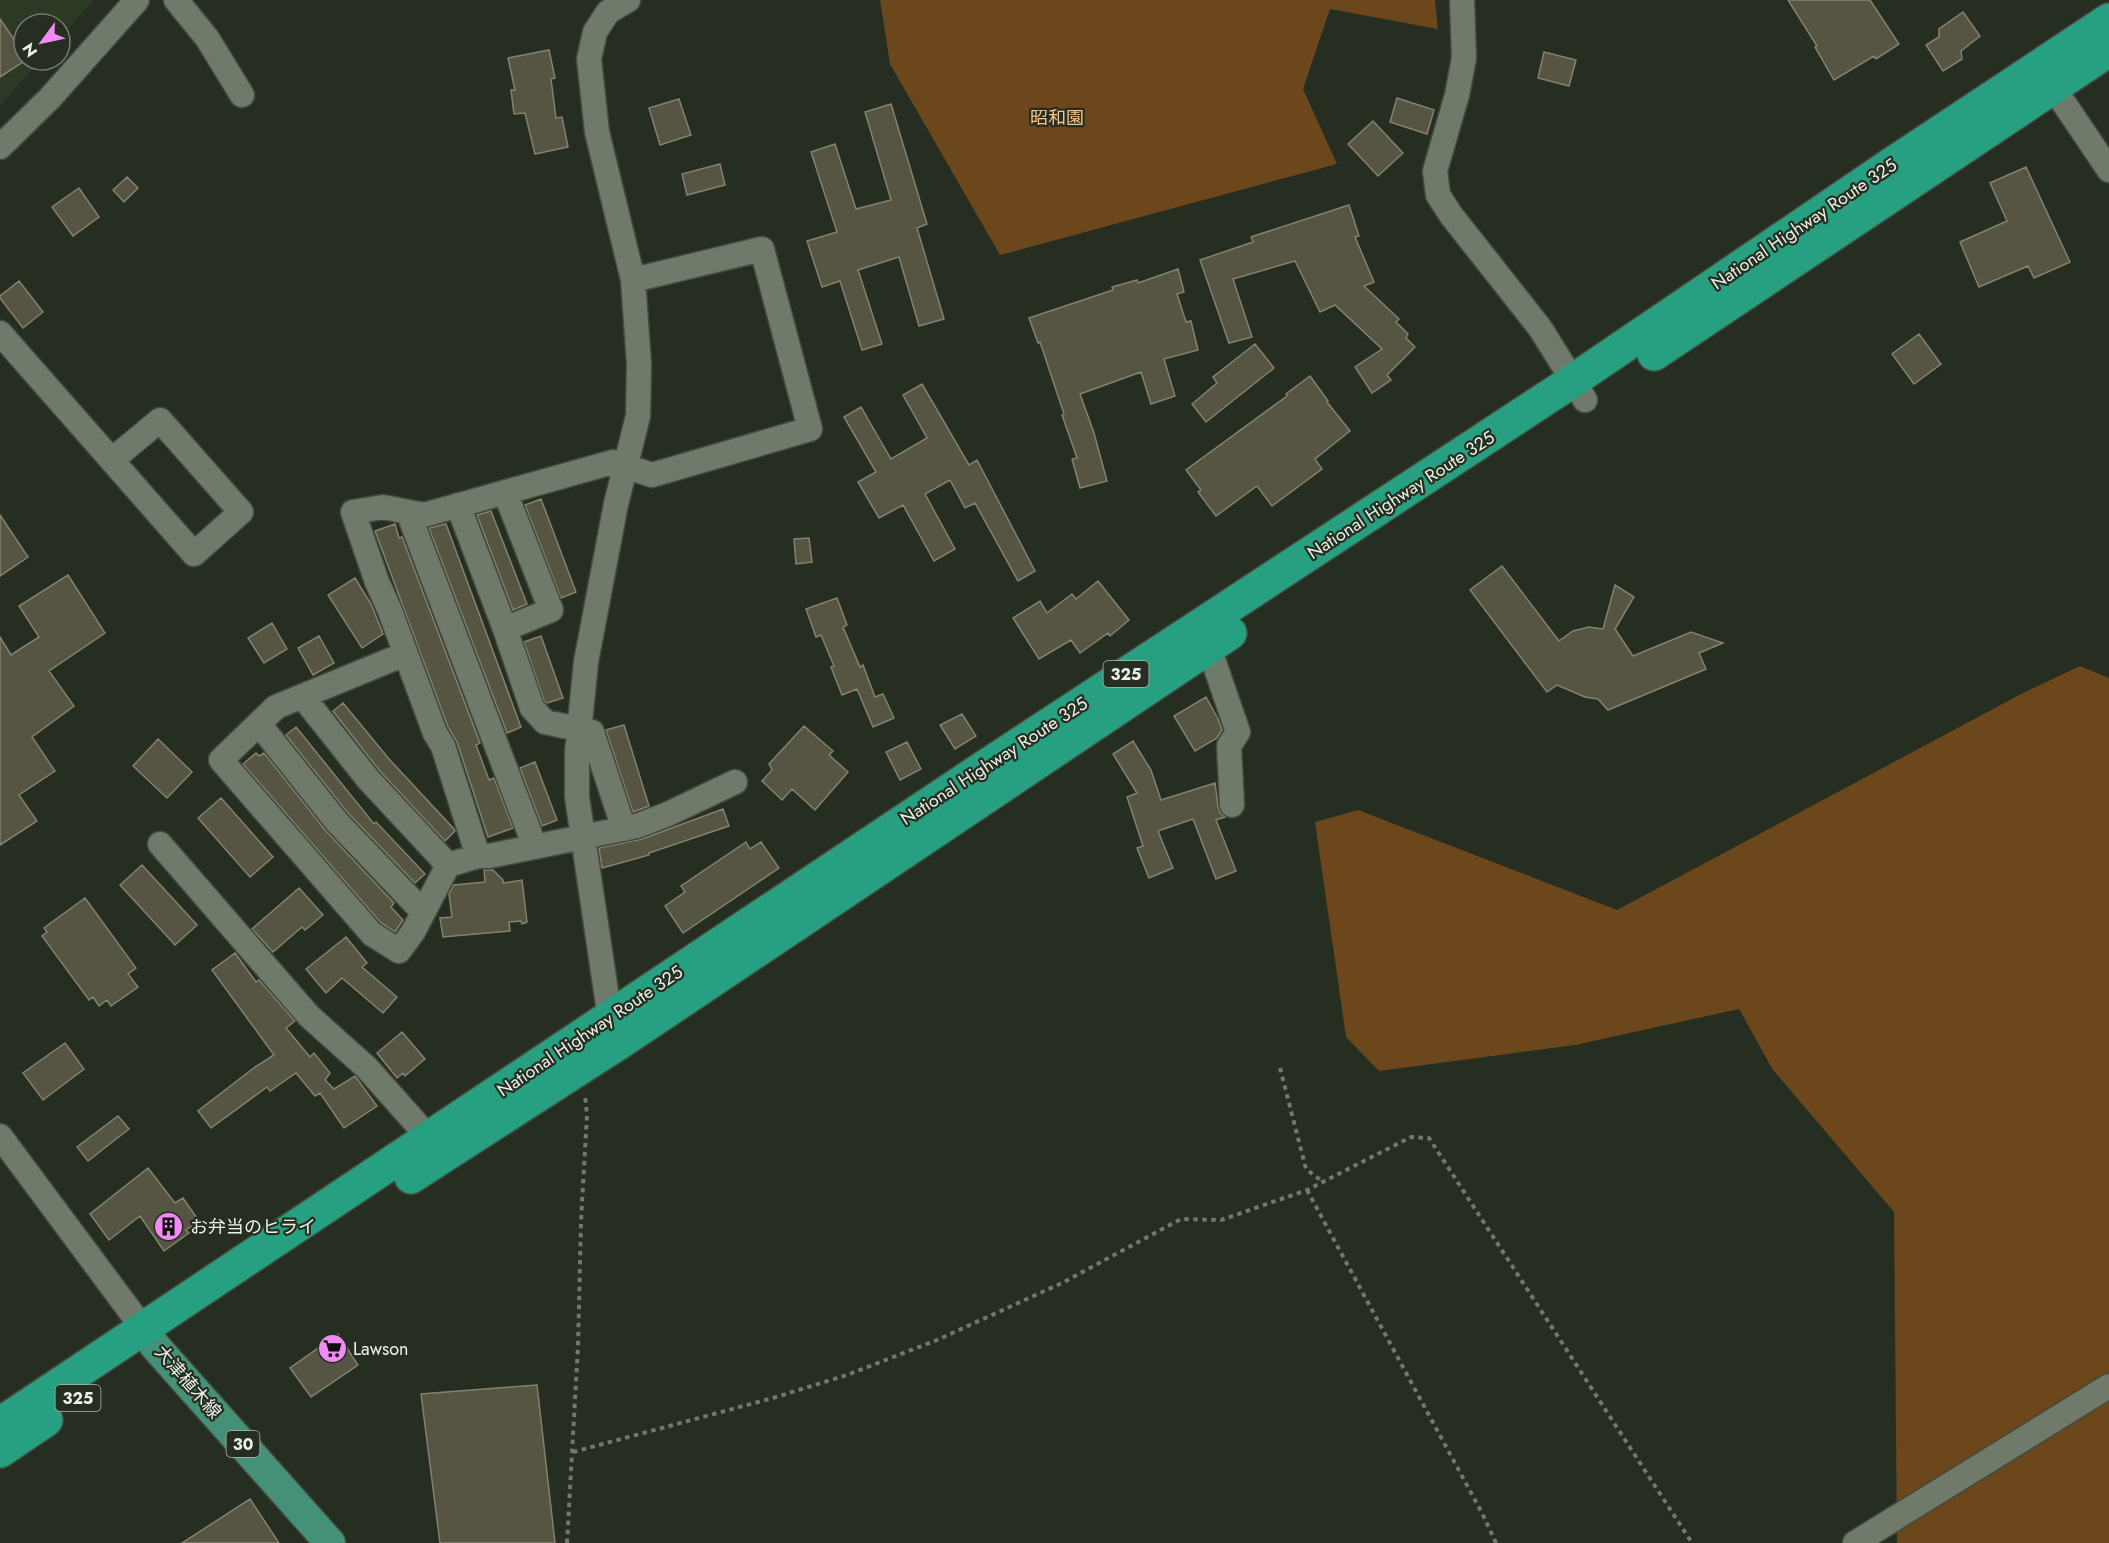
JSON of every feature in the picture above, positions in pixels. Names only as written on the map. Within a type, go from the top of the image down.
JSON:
[{"type":"highway","name":"National Highway Route 325","points":[[0,1424],[149,1336],[616,1029],[1209,648],[1580,390],[1879,172],[2109,20]]},
{"type":"highway","name":"National Highway Route 325","points":[[616,1029],[983,768],[1580,390],[2109,50]]},
{"type":"highway","name":"National Highway Route 325","points":[[0,1451],[149,1336]]},
{"type":"main road","name":"大津植木線","points":[[149,1336],[330,1543]]},
{"type":"street","points":[[0,147],[50,98],[137,0]]},
{"type":"street","points":[[176,0],[207,38],[242,95]]},
{"type":"street","points":[[616,1029],[577,797],[579,731],[586,662],[616,504],[638,416],[639,364],[633,280],[597,132],[589,59],[595,32],[608,12],[628,0]]},
{"type":"street","points":[[1462,0],[1464,58],[1457,94],[1435,171],[1438,195],[1451,215],[1540,328],[1580,390]]},
{"type":"street","points":[[2053,87],[2109,170]]},
{"type":"street","points":[[478,856],[443,746],[435,733],[377,582],[353,512],[383,507],[424,514],[613,462],[652,475],[810,429],[762,249],[633,280]]},
{"type":"street","points":[[0,333],[194,554],[241,512],[160,420],[112,460]]},
{"type":"street","points":[[505,492],[551,610],[505,629]]},
{"type":"street","points":[[458,505],[532,708],[544,722],[592,732],[624,829]]},
{"type":"street","points":[[408,512],[535,847]]},
{"type":"street","points":[[1209,648],[1238,732],[1229,746],[1232,805]]},
{"type":"street","points":[[405,654],[276,707],[221,760],[372,934],[399,951],[413,933],[448,865],[478,856],[489,856],[637,826],[735,782]]},
{"type":"street","points":[[303,697],[368,779],[448,865]]},
{"type":"street","points":[[258,724],[337,822],[423,912]]},
{"type":"street","points":[[160,844],[309,1016],[368,1068],[437,1146]]},
{"type":"street","points":[[0,1136],[149,1336]]},
{"type":"street","points":[[1855,1543],[2109,1386]]},
{"type":"path","points":[[1280,1068],[1306,1169],[1323,1182]]},
{"type":"path","points":[[567,1543],[579,1322],[581,1221],[587,1115],[585,1095]]},
{"type":"path","points":[[573,1452],[773,1398],[847,1375],[938,1341],[1062,1283],[1181,1219],[1221,1220],[1307,1190],[1411,1137],[1429,1138],[1692,1543]]},
{"type":"path","points":[[1307,1190],[1496,1543]]},
{"type":"shaded area","points":[[0,0],[94,0],[72,25],[72,12],[12,12],[12,72],[30,72],[0,106]]},
{"type":"green space","name":"昭和園","points":[[880,0],[1435,0],[1438,29],[1330,9],[1303,89],[1337,164],[1000,255],[890,64]]},
{"type":"green space","points":[[2080,666],[2109,678],[2109,1543],[1897,1543],[1894,1212],[1773,1070],[1739,1009],[1575,1045],[1379,1071],[1346,1037],[1315,822],[1358,810],[1617,910],[2023,693]]},
{"type":"building","points":[[1788,0],[1870,0],[1899,44],[1876,59],[1874,56],[1834,80],[1815,47],[1817,46]]},
{"type":"building","points":[[1963,12],[1980,36],[1961,51],[1962,59],[1943,71],[1926,45],[1939,37],[1939,29]]},
{"type":"building","points":[[0,19],[12,36],[12,69],[0,77]]},
{"type":"building","points":[[549,50],[555,78],[551,79],[556,118],[562,117],[568,147],[535,154],[525,113],[514,114],[511,90],[515,90],[508,58]]},
{"type":"building","points":[[1544,52],[1576,60],[1569,86],[1538,78]]},
{"type":"building","points":[[1397,98],[1434,110],[1427,134],[1390,122]]},
{"type":"building","points":[[679,99],[691,135],[660,145],[649,108]]},
{"type":"building","points":[[891,104],[927,224],[917,228],[944,319],[919,326],[899,257],[858,270],[882,344],[862,350],[840,281],[822,287],[807,241],[837,232],[811,152],[835,144],[856,209],[891,200],[865,112]]},
{"type":"building","points":[[1373,121],[1403,153],[1378,176],[1348,144]]},
{"type":"building","points":[[720,164],[725,185],[687,195],[682,174]]},
{"type":"building","points":[[2026,167],[2070,262],[2034,278],[2028,266],[1979,287],[1960,242],[2007,221],[1990,183]]},
{"type":"building","points":[[127,177],[138,188],[124,202],[113,190]]},
{"type":"building","points":[[79,188],[99,217],[73,236],[52,207]]},
{"type":"building","points":[[1349,205],[1359,236],[1355,237],[1374,282],[1364,286],[1399,319],[1396,322],[1408,334],[1406,338],[1415,347],[1387,375],[1391,380],[1372,393],[1355,367],[1382,349],[1335,305],[1320,312],[1295,261],[1233,279],[1252,337],[1229,343],[1200,260],[1253,242],[1251,237]]},
{"type":"building","points":[[1178,269],[1184,292],[1177,294],[1186,322],[1191,321],[1198,350],[1164,359],[1175,396],[1151,404],[1141,372],[1080,394],[1094,433],[1107,481],[1080,488],[1072,459],[1077,458],[1062,415],[1064,414],[1040,342],[1038,343],[1029,318],[1113,290],[1112,287],[1137,280],[1138,283]]},
{"type":"building","points":[[19,281],[43,312],[23,328],[0,298]]},
{"type":"building","points":[[1919,334],[1941,364],[1914,384],[1892,354]]},
{"type":"building","points":[[1255,344],[1274,368],[1206,422],[1192,404],[1217,383],[1213,377]]},
{"type":"building","points":[[1310,376],[1350,431],[1315,459],[1322,469],[1272,506],[1257,486],[1216,516],[1198,492],[1201,490],[1186,470],[1287,396],[1286,394]]},
{"type":"building","points":[[922,384],[969,465],[977,460],[1035,571],[1018,581],[975,503],[965,508],[950,480],[925,494],[955,549],[934,561],[903,505],[879,518],[858,482],[876,472],[844,417],[861,407],[891,459],[927,438],[903,395]]},
{"type":"building","points":[[541,499],[576,592],[561,598],[525,505]]},
{"type":"building","points":[[491,511],[527,604],[513,610],[477,515]]},
{"type":"building","points":[[0,515],[28,557],[0,576]]},
{"type":"building","points":[[395,524],[399,538],[402,537],[480,743],[476,745],[489,780],[494,778],[513,828],[488,837],[457,742],[448,727],[375,531]]},
{"type":"building","points":[[446,524],[521,727],[507,733],[429,528]]},
{"type":"building","points":[[809,538],[812,562],[796,564],[794,539]]},
{"type":"building","points":[[1502,566],[1559,641],[1573,631],[1589,627],[1603,629],[1615,585],[1634,597],[1615,629],[1633,656],[1691,632],[1723,643],[1699,653],[1706,669],[1608,710],[1598,699],[1585,697],[1557,685],[1547,692],[1470,590]]},
{"type":"building","points":[[68,575],[105,633],[49,671],[74,706],[32,737],[55,771],[19,795],[37,821],[0,845],[0,637],[11,655],[39,637],[19,606]]},
{"type":"building","points":[[355,578],[371,604],[383,634],[362,648],[328,595]]},
{"type":"building","points":[[1098,581],[1129,620],[1110,636],[1108,633],[1080,653],[1071,640],[1039,659],[1013,618],[1040,601],[1047,613],[1072,594],[1076,599]]},
{"type":"building","points":[[837,598],[847,625],[843,627],[860,667],[863,665],[875,697],[883,694],[894,718],[873,727],[857,689],[842,695],[831,667],[834,666],[821,635],[816,637],[806,609]]},
{"type":"building","points":[[272,623],[287,649],[264,663],[248,638]]},
{"type":"building","points":[[319,636],[334,663],[313,675],[298,648]]},
{"type":"building","points":[[541,636],[563,698],[547,703],[544,701],[524,642]]},
{"type":"building","points":[[1206,697],[1222,730],[1217,738],[1195,751],[1174,716]]},
{"type":"building","points":[[343,703],[389,759],[454,829],[455,831],[445,841],[379,770],[333,711]]},
{"type":"building","points":[[962,714],[976,736],[955,749],[940,725]]},
{"type":"building","points":[[624,725],[649,806],[633,812],[606,730]]},
{"type":"building","points":[[804,726],[833,751],[829,755],[848,772],[815,810],[792,789],[782,800],[762,781],[772,770],[769,764]]},
{"type":"building","points":[[296,727],[374,824],[376,822],[425,874],[415,883],[348,813],[286,735]]},
{"type":"building","points":[[158,739],[192,772],[167,798],[133,766]]},
{"type":"building","points":[[1133,741],[1151,770],[1161,800],[1215,783],[1220,813],[1225,817],[1216,820],[1236,871],[1216,879],[1193,819],[1158,831],[1173,868],[1149,878],[1137,848],[1143,846],[1127,797],[1137,793],[1113,754]]},
{"type":"building","points":[[907,742],[921,769],[900,780],[886,752]]},
{"type":"building","points":[[256,753],[259,756],[264,753],[326,831],[394,903],[391,907],[403,920],[395,932],[381,923],[243,764]]},
{"type":"building","points":[[535,762],[557,820],[542,826],[520,768]]},
{"type":"building","points":[[221,798],[273,857],[250,877],[198,818]]},
{"type":"building","points":[[723,809],[729,826],[649,853],[649,855],[602,868],[599,848],[642,839]]},
{"type":"building","points":[[746,842],[750,849],[761,842],[779,868],[683,933],[665,906],[685,892],[681,886]]},
{"type":"building","points":[[142,865],[197,925],[175,945],[120,885]]},
{"type":"building","points":[[484,870],[493,870],[503,880],[503,883],[522,880],[527,922],[522,924],[521,921],[509,922],[510,931],[443,937],[440,918],[452,917],[449,894],[454,885],[485,882]]},
{"type":"building","points":[[299,888],[323,915],[305,930],[302,927],[273,952],[252,929]]},
{"type":"building","points":[[85,898],[136,968],[128,974],[138,987],[111,1006],[107,1000],[99,1006],[93,997],[89,1000],[42,936],[47,932],[44,928]]},
{"type":"building","points":[[346,937],[367,963],[362,967],[397,997],[383,1013],[342,978],[326,993],[306,969]]},
{"type":"building","points":[[235,953],[256,982],[259,980],[295,1021],[286,1028],[310,1057],[314,1053],[330,1073],[325,1080],[334,1089],[355,1076],[377,1106],[344,1128],[320,1093],[315,1096],[296,1073],[270,1091],[267,1087],[211,1128],[198,1111],[274,1055],[212,970]]},
{"type":"building","points":[[402,1032],[425,1059],[405,1076],[403,1073],[397,1078],[377,1053]]},
{"type":"building","points":[[65,1043],[84,1069],[43,1100],[23,1073]]},
{"type":"building","points":[[118,1116],[129,1129],[88,1161],[77,1147]]},
{"type":"building","points":[[148,1168],[175,1203],[183,1198],[199,1221],[186,1230],[189,1233],[164,1251],[140,1216],[109,1240],[90,1214]]},
{"type":"building","name":"Lawson","points":[[338,1334],[358,1365],[311,1397],[290,1368]]},
{"type":"building","points":[[537,1385],[555,1543],[440,1543],[421,1394]]},
{"type":"building","points":[[250,1499],[279,1543],[182,1543]]},
{"type":"place","name":"お弁当のヒライ","points":[[169,1227]]},
{"type":"place","name":"Lawson","points":[[332,1349]]}]
